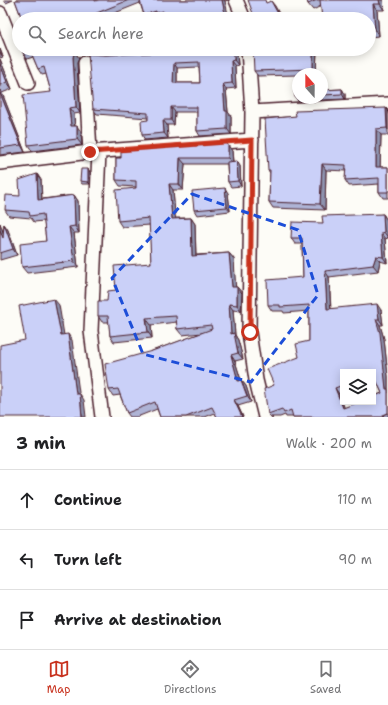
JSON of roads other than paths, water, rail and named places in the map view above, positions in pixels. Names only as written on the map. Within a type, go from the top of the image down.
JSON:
[{"type":"street","points":[[236,0],[241,12]]},
{"type":"street","points":[[0,13],[12,43]]},
{"type":"street","points":[[17,56],[28,83]]},
{"type":"street","points":[[248,56],[252,112],[250,332],[256,380],[265,417]]},
{"type":"street","points":[[85,62],[94,152],[91,331],[102,417]]},
{"type":"street","points":[[252,112],[388,104]]},
{"type":"street","points":[[0,163],[94,152],[252,140]]}]
